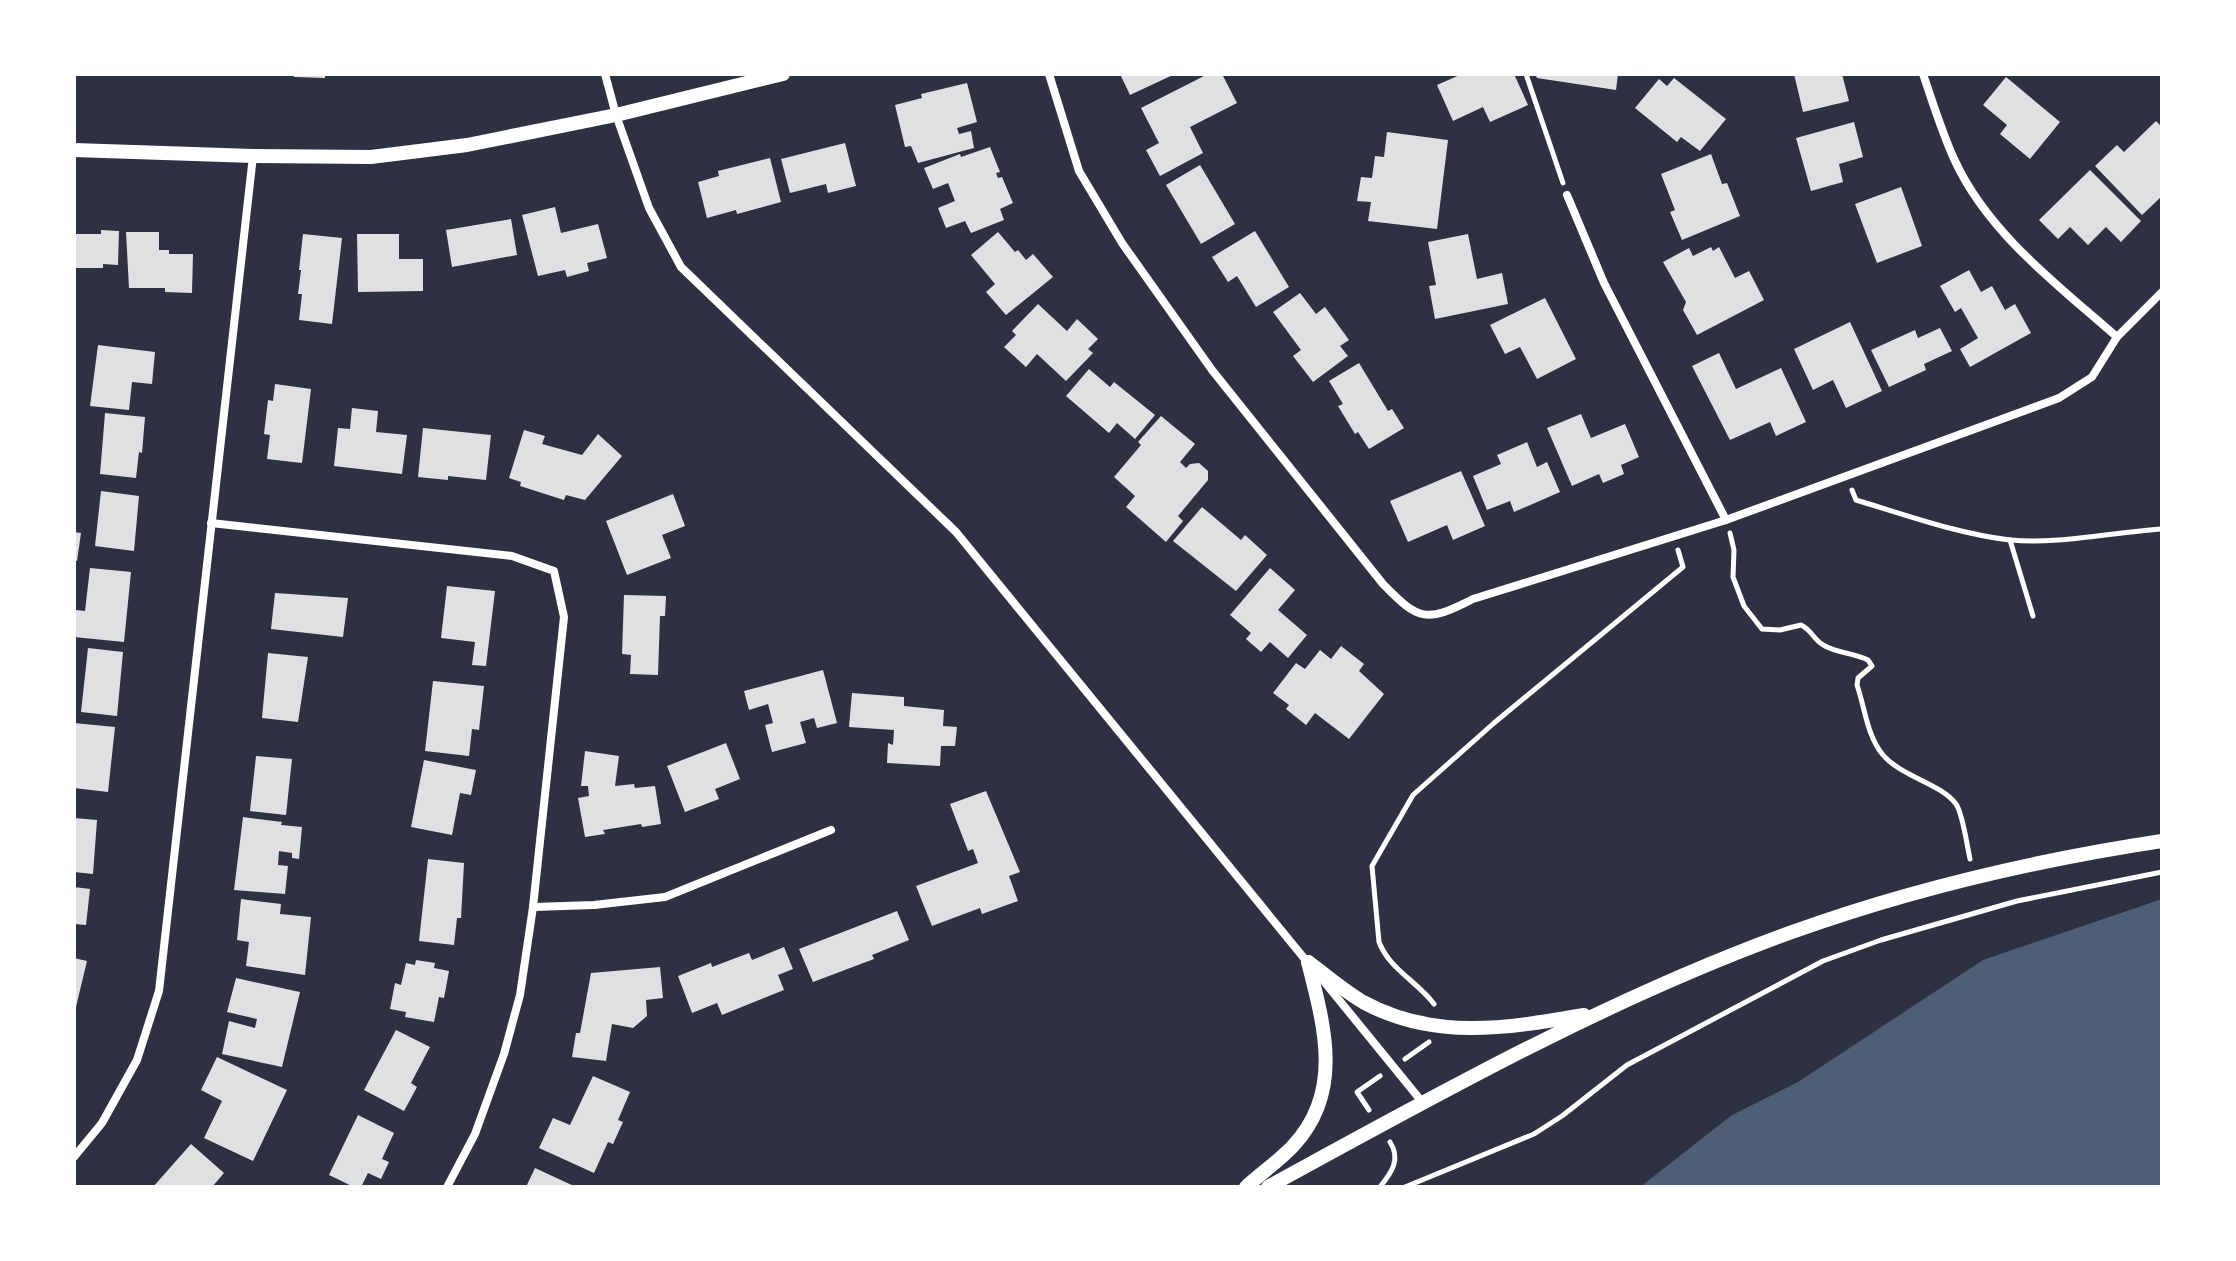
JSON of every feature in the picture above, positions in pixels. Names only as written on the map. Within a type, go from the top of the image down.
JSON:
[{"type":"street","points":[[605,74],[649,208],[681,267],[956,532],[1423,1103]]},
{"type":"street","points":[[74,150],[371,157],[467,145],[616,115],[783,74]]},
{"type":"street","points":[[1049,74],[1079,171],[1122,243],[1212,370],[1383,584],[1401,602],[1422,616],[1444,614],[1473,599],[1726,520],[2059,398],[2092,377],[2117,337],[2162,292]]},
{"type":"street","points":[[1923,74],[1956,163],[1987,211],[2026,257],[2117,337]]},
{"type":"street","points":[[74,1157],[102,1123],[137,1060],[159,991],[253,156]]},
{"type":"street","points":[[1567,195],[1604,283],[1726,520]]},
{"type":"street","points":[[211,523],[512,556],[554,571],[564,617],[533,907],[520,995],[504,1054],[475,1134],[447,1187]]},
{"type":"street","points":[[533,907],[594,905],[665,897],[831,830]]},
{"type":"street","points":[[1268,1187],[1601,1012],[1701,967],[1884,901],[2088,852],[2162,841]]},
{"type":"street","points":[[1308,962],[1362,1001],[1399,1018],[1431,1026],[1462,1029],[1513,1027],[1601,1012]]},
{"type":"street","points":[[1246,1187],[1294,1144],[1311,1120],[1318,1102],[1327,1062],[1327,1041],[1308,962]]},
{"type":"path","points":[[1526,74],[1567,195]]},
{"type":"path","points":[[1856,500],[1939,525],[2010,540],[2054,540],[2162,529]]},
{"type":"path","points":[[1726,520],[1734,550],[1733,577],[1744,606],[1762,629],[1780,630],[1801,625],[1811,630],[1816,640],[1826,647],[1868,660],[1872,666],[1858,678],[1857,685],[1873,740],[1884,756],[1902,771],[1957,805],[1975,877]]},
{"type":"path","points":[[1380,1187],[1392,1172],[1396,1154],[1357,1092],[1428,1044],[1434,1005],[1388,962],[1379,942],[1372,866],[1413,795],[1494,723],[1683,567],[1674,537]]},
{"type":"path","points":[[2010,540],[2033,616]]},
{"type":"path","points":[[1405,1187],[1534,1134],[1627,1065],[1823,961],[1881,940],[2017,901],[2162,872]]},
{"type":"water","points":[[2162,899],[2162,1187],[1640,1187],[1732,1115],[1798,1082],[1983,960]]},
{"type":"building","points":[[294,74],[325,74],[325,78],[294,77]]},
{"type":"building","points":[[1120,74],[1175,74],[1130,95]]},
{"type":"building","points":[[1208,74],[1222,74],[1237,103],[1190,127],[1203,153],[1160,176],[1146,150],[1159,143],[1141,108]]},
{"type":"building","points":[[1462,74],[1514,74],[1528,105],[1490,122],[1483,107],[1453,121],[1437,85]]},
{"type":"building","points":[[1535,74],[1618,74],[1616,90],[1537,78]]},
{"type":"building","points":[[1794,74],[1842,74],[1849,101],[1803,112]]},
{"type":"building","points":[[2006,77],[2060,122],[2030,159],[2000,134],[2007,125],[1983,105]]},
{"type":"building","points":[[1674,78],[1726,119],[1700,151],[1681,137],[1677,142],[1635,108],[1659,79],[1667,86]]},
{"type":"building","points":[[967,83],[977,122],[957,128],[959,134],[971,131],[974,148],[918,163],[911,146],[905,147],[895,105],[922,98],[921,94]]},
{"type":"building","points":[[2156,121],[2162,127],[2162,196],[2142,215],[2095,166],[2117,145],[2124,152]]},
{"type":"building","points":[[1854,122],[1863,157],[1839,164],[1843,182],[1811,191],[1796,138]]},
{"type":"building","points":[[1387,132],[1448,140],[1437,229],[1368,221],[1371,202],[1357,201],[1361,177],[1372,178],[1375,156],[1384,157]]},
{"type":"building","points":[[845,143],[856,186],[828,193],[826,184],[790,193],[781,159]]},
{"type":"building","points":[[990,147],[1000,172],[996,173],[998,178],[1002,177],[1013,203],[1000,209],[1004,220],[971,233],[965,221],[946,228],[938,208],[955,201],[948,183],[933,189],[924,168],[960,154],[961,157]]},
{"type":"building","points":[[1711,154],[1722,184],[1727,183],[1740,216],[1682,240],[1670,212],[1675,210],[1661,174]]},
{"type":"building","points":[[770,158],[781,202],[737,214],[736,210],[707,218],[698,182],[719,176],[718,171]]},
{"type":"building","points":[[1200,165],[1235,224],[1201,244],[1166,185]]},
{"type":"building","points":[[2090,170],[2141,221],[2121,242],[2106,227],[2088,245],[2070,227],[2058,239],[2039,220]]},
{"type":"building","points":[[1901,187],[1922,246],[1877,263],[1855,204]]},
{"type":"building","points":[[555,207],[561,233],[598,224],[607,258],[587,263],[589,271],[567,277],[565,270],[538,276],[522,215]]},
{"type":"building","points":[[511,219],[517,255],[452,267],[446,230]]},
{"type":"building","points":[[101,230],[119,231],[118,265],[74,268],[74,234],[101,234]]},
{"type":"building","points":[[1255,231],[1289,287],[1256,307],[1237,276],[1228,282],[1212,257]]},
{"type":"building","points":[[126,232],[159,232],[159,250],[169,250],[169,254],[193,254],[192,293],[165,292],[165,288],[129,288]]},
{"type":"building","points":[[998,232],[1026,260],[1033,254],[1053,277],[1006,315],[986,292],[995,284],[971,255]]},
{"type":"building","points":[[303,234],[342,238],[332,324],[299,320]]},
{"type":"building","points":[[357,234],[399,234],[399,259],[423,259],[423,291],[358,292]]},
{"type":"building","points":[[1468,234],[1477,279],[1502,273],[1508,304],[1435,319],[1429,286],[1436,285],[1428,242]]},
{"type":"building","points":[[1711,247],[1713,251],[1719,247],[1735,278],[1749,271],[1764,300],[1697,335],[1683,310],[1686,302],[1663,262],[1689,248],[1693,256]]},
{"type":"building","points":[[1969,270],[1981,292],[1992,286],[2005,310],[2015,304],[2031,333],[1970,367],[1960,349],[1978,338],[1961,308],[1955,312],[1940,286]]},
{"type":"building","points":[[1300,293],[1316,314],[1325,307],[1349,340],[1340,346],[1348,356],[1313,382],[1293,356],[1301,350],[1273,312]]},
{"type":"building","points":[[1545,298],[1576,359],[1537,379],[1520,347],[1505,354],[1490,325]]},
{"type":"building","points":[[1038,304],[1067,331],[1077,319],[1098,339],[1088,349],[1093,353],[1066,381],[1037,354],[1026,367],[1004,347],[1016,335],[1012,331]]},
{"type":"building","points":[[1850,322],[1882,391],[1846,408],[1833,380],[1813,390],[1794,349]]},
{"type":"building","points":[[1940,328],[1952,351],[1924,364],[1926,370],[1889,387],[1871,350],[1915,330],[1918,338]]},
{"type":"building","points":[[98,345],[155,352],[152,384],[132,382],[129,410],[90,406]]},
{"type":"building","points":[[1719,353],[1736,389],[1781,368],[1806,422],[1776,436],[1770,422],[1730,440],[1692,366]]},
{"type":"building","points":[[1359,363],[1388,411],[1392,409],[1404,428],[1369,449],[1358,432],[1355,434],[1338,406],[1343,404],[1329,381]]},
{"type":"building","points":[[1089,369],[1110,387],[1114,382],[1155,415],[1135,439],[1117,423],[1109,433],[1066,396]]},
{"type":"building","points":[[275,384],[311,389],[302,463],[267,459],[270,435],[264,434],[268,400],[273,401]]},
{"type":"building","points":[[352,408],[378,411],[376,432],[407,435],[402,474],[334,466],[338,428],[350,429]]},
{"type":"building","points":[[105,413],[145,417],[136,478],[100,474]]},
{"type":"building","points":[[1581,414],[1591,438],[1625,424],[1639,457],[1621,465],[1624,474],[1603,483],[1599,474],[1572,486],[1547,428]]},
{"type":"building","points":[[1161,416],[1195,444],[1180,462],[1186,468],[1199,463],[1208,471],[1208,480],[1178,516],[1183,521],[1166,542],[1126,507],[1135,496],[1114,477]]},
{"type":"building","points":[[423,428],[491,435],[486,480],[418,477]]},
{"type":"building","points":[[524,430],[545,436],[542,444],[582,455],[598,434],[622,456],[585,500],[566,495],[564,500],[520,486],[521,482],[509,478]]},
{"type":"building","points":[[1527,442],[1537,467],[1547,462],[1560,492],[1514,512],[1510,501],[1487,510],[1473,476],[1501,464],[1497,455]]},
{"type":"building","points":[[1461,471],[1485,526],[1453,540],[1447,525],[1408,542],[1390,501]]},
{"type":"building","points":[[101,491],[139,496],[134,551],[95,546]]},
{"type":"building","points":[[673,494],[685,526],[662,535],[671,558],[627,575],[606,521]]},
{"type":"building","points":[[1202,507],[1241,540],[1245,535],[1267,555],[1236,591],[1173,541]]},
{"type":"building","points":[[74,532],[81,533],[77,561],[74,560]]},
{"type":"building","points":[[90,568],[131,572],[124,642],[74,637],[76,610],[85,611]]},
{"type":"building","points":[[1270,568],[1295,590],[1278,610],[1307,635],[1288,658],[1270,642],[1261,652],[1246,639],[1251,633],[1230,615]]},
{"type":"building","points":[[447,586],[495,591],[486,666],[472,665],[475,642],[441,638]]},
{"type":"building","points":[[275,593],[348,598],[343,637],[271,629]]},
{"type":"building","points":[[624,595],[666,596],[665,616],[660,616],[658,675],[630,674],[631,655],[622,654]]},
{"type":"building","points":[[1341,646],[1364,664],[1359,671],[1384,694],[1349,739],[1315,713],[1306,725],[1286,709],[1289,705],[1273,693],[1296,663],[1305,669],[1320,650],[1331,659]]},
{"type":"building","points":[[88,648],[123,652],[117,716],[81,712]]},
{"type":"building","points":[[268,653],[308,657],[298,722],[262,718]]},
{"type":"building","points":[[823,670],[837,723],[817,728],[814,718],[800,722],[806,743],[772,752],[765,725],[773,723],[768,704],[749,710],[744,691]]},
{"type":"building","points":[[433,681],[484,686],[479,730],[472,729],[469,756],[425,751]]},
{"type":"building","points":[[852,693],[904,697],[904,706],[944,710],[943,726],[957,727],[955,746],[941,746],[940,766],[887,763],[888,743],[893,745],[894,730],[849,727]]},
{"type":"building","points":[[74,723],[115,727],[108,792],[74,788]]},
{"type":"building","points":[[726,743],[740,779],[715,789],[719,799],[685,812],[667,766]]},
{"type":"building","points":[[585,751],[619,756],[615,786],[655,786],[661,824],[603,830],[605,834],[585,837],[578,798],[589,796],[588,786],[581,786]]},
{"type":"building","points":[[256,756],[292,759],[286,815],[250,811]]},
{"type":"building","points":[[424,760],[476,770],[471,795],[460,793],[452,835],[411,827]]},
{"type":"building","points":[[986,791],[1020,872],[1009,876],[1018,901],[982,914],[980,908],[932,926],[916,886],[978,863],[973,849],[968,851],[950,804]]},
{"type":"building","points":[[243,817],[302,827],[299,859],[292,858],[292,853],[279,851],[278,865],[288,866],[285,894],[234,890]]},
{"type":"building","points":[[74,818],[97,820],[93,874],[74,872]]},
{"type":"building","points":[[428,859],[464,863],[461,918],[457,918],[454,945],[419,941]]},
{"type":"building","points":[[74,887],[90,889],[86,925],[74,924]]},
{"type":"building","points":[[241,899],[281,904],[280,914],[311,917],[305,975],[246,966],[249,942],[237,940]]},
{"type":"building","points":[[897,911],[909,940],[872,955],[874,959],[813,982],[799,949]]},
{"type":"building","points":[[784,947],[793,969],[778,975],[784,990],[722,1015],[717,1003],[692,1013],[678,976],[749,953],[752,960]]},
{"type":"building","points":[[74,958],[87,961],[75,1011],[74,1011]]},
{"type":"building","points":[[416,960],[435,963],[434,968],[449,971],[444,998],[439,997],[434,1022],[405,1017],[406,1012],[390,1009],[395,983],[401,985],[406,963],[415,965]]},
{"type":"building","points":[[660,967],[663,998],[646,1000],[647,1016],[633,1028],[612,1024],[606,1061],[572,1057],[576,1033],[580,1033],[591,973]]},
{"type":"building","points":[[236,978],[300,992],[282,1067],[222,1054],[229,1021],[255,1028],[257,1019],[227,1012]]},
{"type":"building","points":[[396,1030],[430,1047],[411,1083],[417,1087],[404,1111],[364,1090]]},
{"type":"building","points":[[217,1057],[287,1090],[253,1161],[204,1138],[222,1101],[201,1090]]},
{"type":"building","points":[[593,1076],[630,1092],[618,1120],[623,1122],[613,1144],[608,1142],[594,1173],[539,1148],[553,1118],[570,1125]]},
{"type":"building","points":[[358,1115],[394,1133],[382,1159],[389,1162],[381,1179],[368,1173],[361,1187],[354,1187],[329,1175]]},
{"type":"building","points":[[191,1144],[224,1173],[212,1187],[153,1187]]},
{"type":"building","points":[[535,1168],[576,1187],[526,1187]]}]
